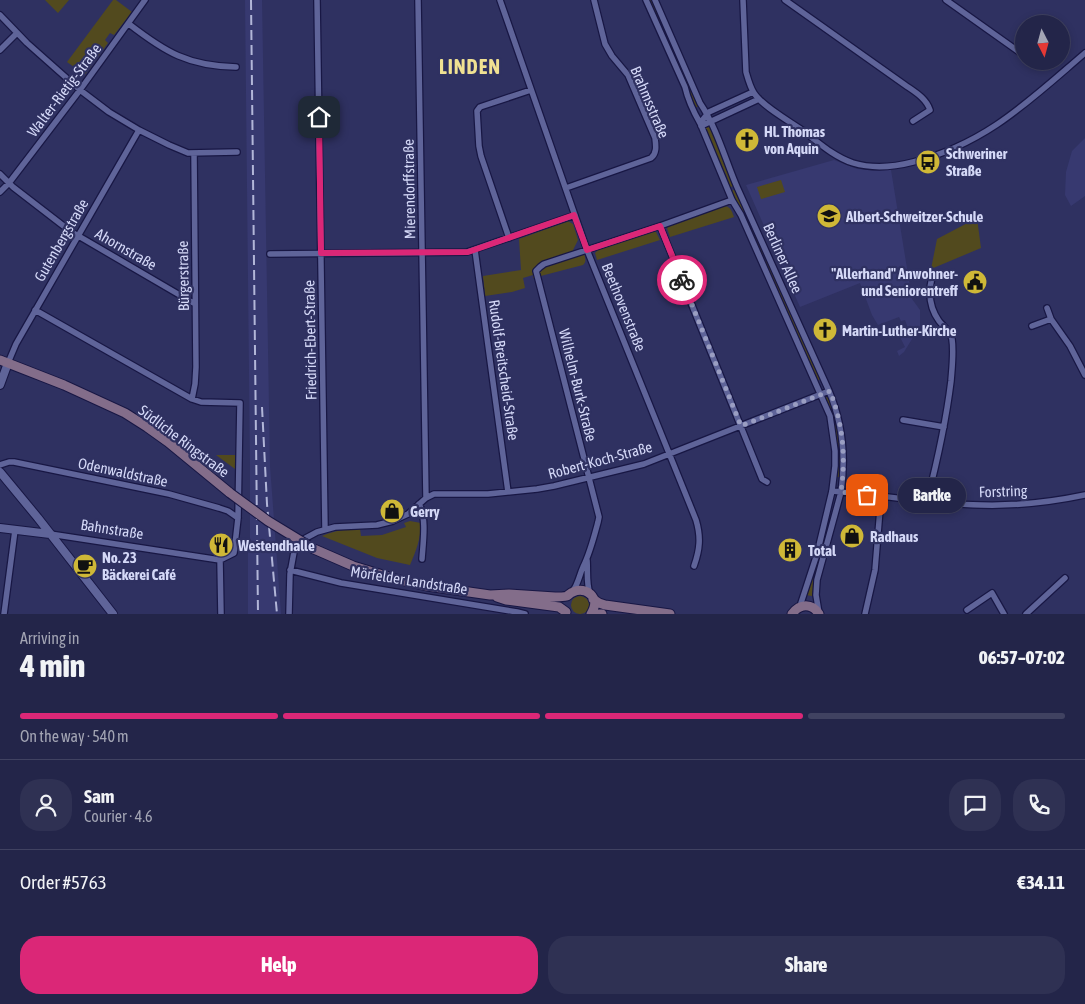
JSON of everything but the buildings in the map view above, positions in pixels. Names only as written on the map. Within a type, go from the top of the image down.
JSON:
[{"type":"main road","name":"Südliche Ringstraße","points":[[4,361],[64,385],[125,413],[168,442],[230,493],[268,521],[314,549]]},
{"type":"main road","name":"Mörfelder Landstraße","points":[[314,549],[353,566],[396,579],[490,595],[506,600],[560,607],[567,613]]},
{"type":"main road","name":"Mörfelder Landstraße","points":[[490,595],[508,594],[555,597],[579,590],[587,592],[599,603],[605,605],[670,614]]},
{"type":"main road","name":"Mörfelder Landstraße","points":[[567,613],[565,602],[570,594]]},
{"type":"main road","points":[[592,596],[595,607],[592,614]]},
{"type":"main road","points":[[792,614],[800,606],[806,605],[819,613]]},
{"type":"street","name":"Walter-Rietig-Straße","points":[[0,192],[9,183],[80,90],[145,0]]},
{"type":"street","name":"Friedrich-Ebert-Straße","points":[[316,0],[325,529]]},
{"type":"street","name":"Mierendorffstraße","points":[[418,0],[426,498]]},
{"type":"street","name":"Beethovenstraße","points":[[500,0],[587,250],[696,520],[700,546],[694,566]]},
{"type":"street","name":"Brahmsstraße","points":[[566,188],[651,158],[656,150],[655,138],[628,75],[612,56],[605,44],[594,0]]},
{"type":"street","name":"Berliner Allee","points":[[646,0],[685,87],[693,112],[830,416],[835,451],[832,491],[817,554],[800,606]]},
{"type":"street","name":"Berliner Allee","points":[[654,0],[700,103],[711,122],[728,167],[830,391],[839,418],[844,468],[841,492],[817,580],[816,595],[819,613]]},
{"type":"street","points":[[743,0],[746,72],[753,92],[773,110],[838,156],[868,166],[893,166],[936,156],[981,135],[1018,110],[1085,54]]},
{"type":"street","points":[[785,0],[923,99],[930,110],[913,120]]},
{"type":"street","points":[[946,0],[1015,49]]},
{"type":"street","points":[[0,15],[17,33],[80,90],[109,112],[139,130],[188,152],[237,152]]},
{"type":"street","points":[[128,24],[159,46],[184,59],[206,65],[236,67]]},
{"type":"street","points":[[0,50],[17,33]]},
{"type":"street","points":[[509,238],[480,151],[477,111],[480,108],[531,90]]},
{"type":"street","points":[[700,124],[707,113],[753,92]]},
{"type":"street","points":[[700,124],[711,122],[759,99]]},
{"type":"street","name":"Gutenbergstraße","points":[[4,361],[16,344],[139,130]]},
{"type":"street","name":"Bürgerstraße","points":[[192,399],[196,376],[194,153]]},
{"type":"street","name":"Ahornstraße","points":[[0,174],[34,204],[70,231],[195,304]]},
{"type":"street","name":"Wilhelm-Burk-Straße","points":[[570,594],[577,585],[587,560],[599,517],[536,271],[544,264],[732,200]]},
{"type":"street","points":[[270,254],[468,252],[574,215]]},
{"type":"street","points":[[660,226],[762,479],[767,482]]},
{"type":"street","name":"Rudolf-Breitscheid-Straße","points":[[475,250],[508,492]]},
{"type":"street","points":[[927,501],[944,427],[952,373],[952,338],[950,332],[939,321],[930,303],[929,290],[932,277]]},
{"type":"street","points":[[1047,308],[1085,375]]},
{"type":"street","points":[[35,310],[192,399],[201,402],[240,403],[238,518],[234,553],[220,560],[220,614]]},
{"type":"street","points":[[1032,326],[1052,319]]},
{"type":"street","points":[[0,385],[4,361]]},
{"type":"street","name":"Robert-Koch-Straße","points":[[426,498],[441,494],[508,492],[554,486],[644,464],[830,391]]},
{"type":"street","points":[[903,420],[944,427]]},
{"type":"street","name":"Odenwaldstraße","points":[[0,465],[14,462],[162,493],[219,508],[228,511],[238,518]]},
{"type":"street","points":[[0,472],[113,614]]},
{"type":"street","name":"Forstring","points":[[832,491],[956,504],[999,505],[1040,502],[1085,495]]},
{"type":"street","points":[[865,614],[875,570],[881,497]]},
{"type":"street","points":[[290,614],[290,567],[294,552],[300,543],[310,535],[325,529],[387,523],[408,514],[426,498]]},
{"type":"street","points":[[419,504],[424,517],[422,559]]},
{"type":"street","name":"Bahnstraße","points":[[0,528],[220,560]]},
{"type":"street","points":[[4,614],[15,530]]},
{"type":"street","points":[[821,533],[828,536]]},
{"type":"street","name":"Wilhelm-Burk-Straße","points":[[587,560],[587,580],[592,596]]},
{"type":"street","name":"Mörfelder Landstraße","points":[[290,567],[341,583],[525,614]]},
{"type":"street","points":[[1026,614],[1065,578]]},
{"type":"street","points":[[967,610],[992,593],[1004,614]]},
{"type":"shaded area","points":[[45,0],[69,0],[58,13]]},
{"type":"shaded area","points":[[113,0],[116,0],[132,12],[114,35],[110,33],[105,40],[108,43],[84,76],[80,77],[80,74],[76,74],[79,68],[67,62]]},
{"type":"shaded area","points":[[245,0],[262,0],[270,466],[281,614],[248,614],[250,466]]},
{"type":"shaded area","points":[[649,0],[652,0],[699,106],[694,108]]},
{"type":"shaded area","points":[[710,126],[735,186],[730,187],[706,131],[706,127]]},
{"type":"shaded area","points":[[1085,138],[1085,196],[1071,206],[1065,195],[1066,172],[1072,151]]},
{"type":"shaded area","name":"Albert-Schweitzer-Schule","points":[[834,160],[857,169],[891,170],[912,299],[920,310],[920,326],[904,352],[899,356],[897,351],[905,347],[900,337],[906,334],[904,330],[908,328],[905,320],[901,321],[899,317],[878,325],[872,315],[860,283],[800,307],[746,185]]},
{"type":"shaded area","points":[[781,180],[785,192],[761,199],[757,187]]},
{"type":"shaded area","points":[[736,189],[764,254],[761,255],[731,191]]},
{"type":"shaded area","points":[[725,206],[730,209],[734,217],[670,237],[667,228],[670,225]]},
{"type":"shaded area","points":[[977,218],[981,248],[931,269],[937,239]]},
{"type":"shaded area","points":[[568,221],[573,224],[578,240],[573,250],[574,256],[584,253],[585,261],[583,265],[533,278],[533,275],[523,278],[525,288],[485,296],[483,276],[521,270],[519,239]]},
{"type":"shaded area","points":[[652,231],[656,232],[660,240],[597,260],[595,253],[598,250]]},
{"type":"shaded area","points":[[768,260],[820,379],[817,381],[764,261]]},
{"type":"shaded area","points":[[827,397],[830,398],[839,437],[840,477],[836,477],[825,399]]},
{"type":"shaded area","points":[[216,455],[235,455],[235,469]]},
{"type":"shaded area","points":[[410,521],[421,523],[418,544],[410,565],[377,558],[322,536],[336,531],[355,529],[360,529],[361,536],[382,535],[406,527],[404,523]]},
{"type":"shaded area","points":[[817,562],[819,563],[812,596],[806,595]]},
{"type":"shaded area","points":[[580,596],[586,599],[589,605],[586,611],[580,614],[574,611],[571,605],[574,599]]},
{"type":"railway","points":[[251,0],[258,614]]},
{"type":"railway","points":[[262,407],[267,504],[277,614]]},
{"type":"way so far","points":[[682,280],[741,426],[830,391],[841,426],[844,468],[841,492],[867,495]]},
{"type":"place","name":"Hl. Thomas von Aquin","points":[[747,140]]},
{"type":"place","name":"Schweriner Straße","points":[[928,162]]},
{"type":"place","name":"Albert-Schweitzer-Schule","points":[[829,216]]},
{"type":"place","name":"\"Allerhand\" Anwohner- und Seniorentreff","points":[[975,282]]},
{"type":"place","name":"Martin-Luther-Kirche","points":[[825,330]]},
{"type":"place","name":"Bartke","points":[[867,495]]},
{"type":"place","name":"Gerry","points":[[392,511]]},
{"type":"place","name":"Radhaus","points":[[852,536]]},
{"type":"place","name":"Westendhalle","points":[[221,545]]},
{"type":"place","name":"Total","points":[[790,550]]},
{"type":"place","name":"No. 23 Bäckerei Café","points":[[85,566]]},
{"type":"district","name":"LINDEN","points":[[470,66]]},
{"type":"route","points":[[319,117],[321,253],[468,252],[574,215],[587,250],[660,226],[682,280]]}]
